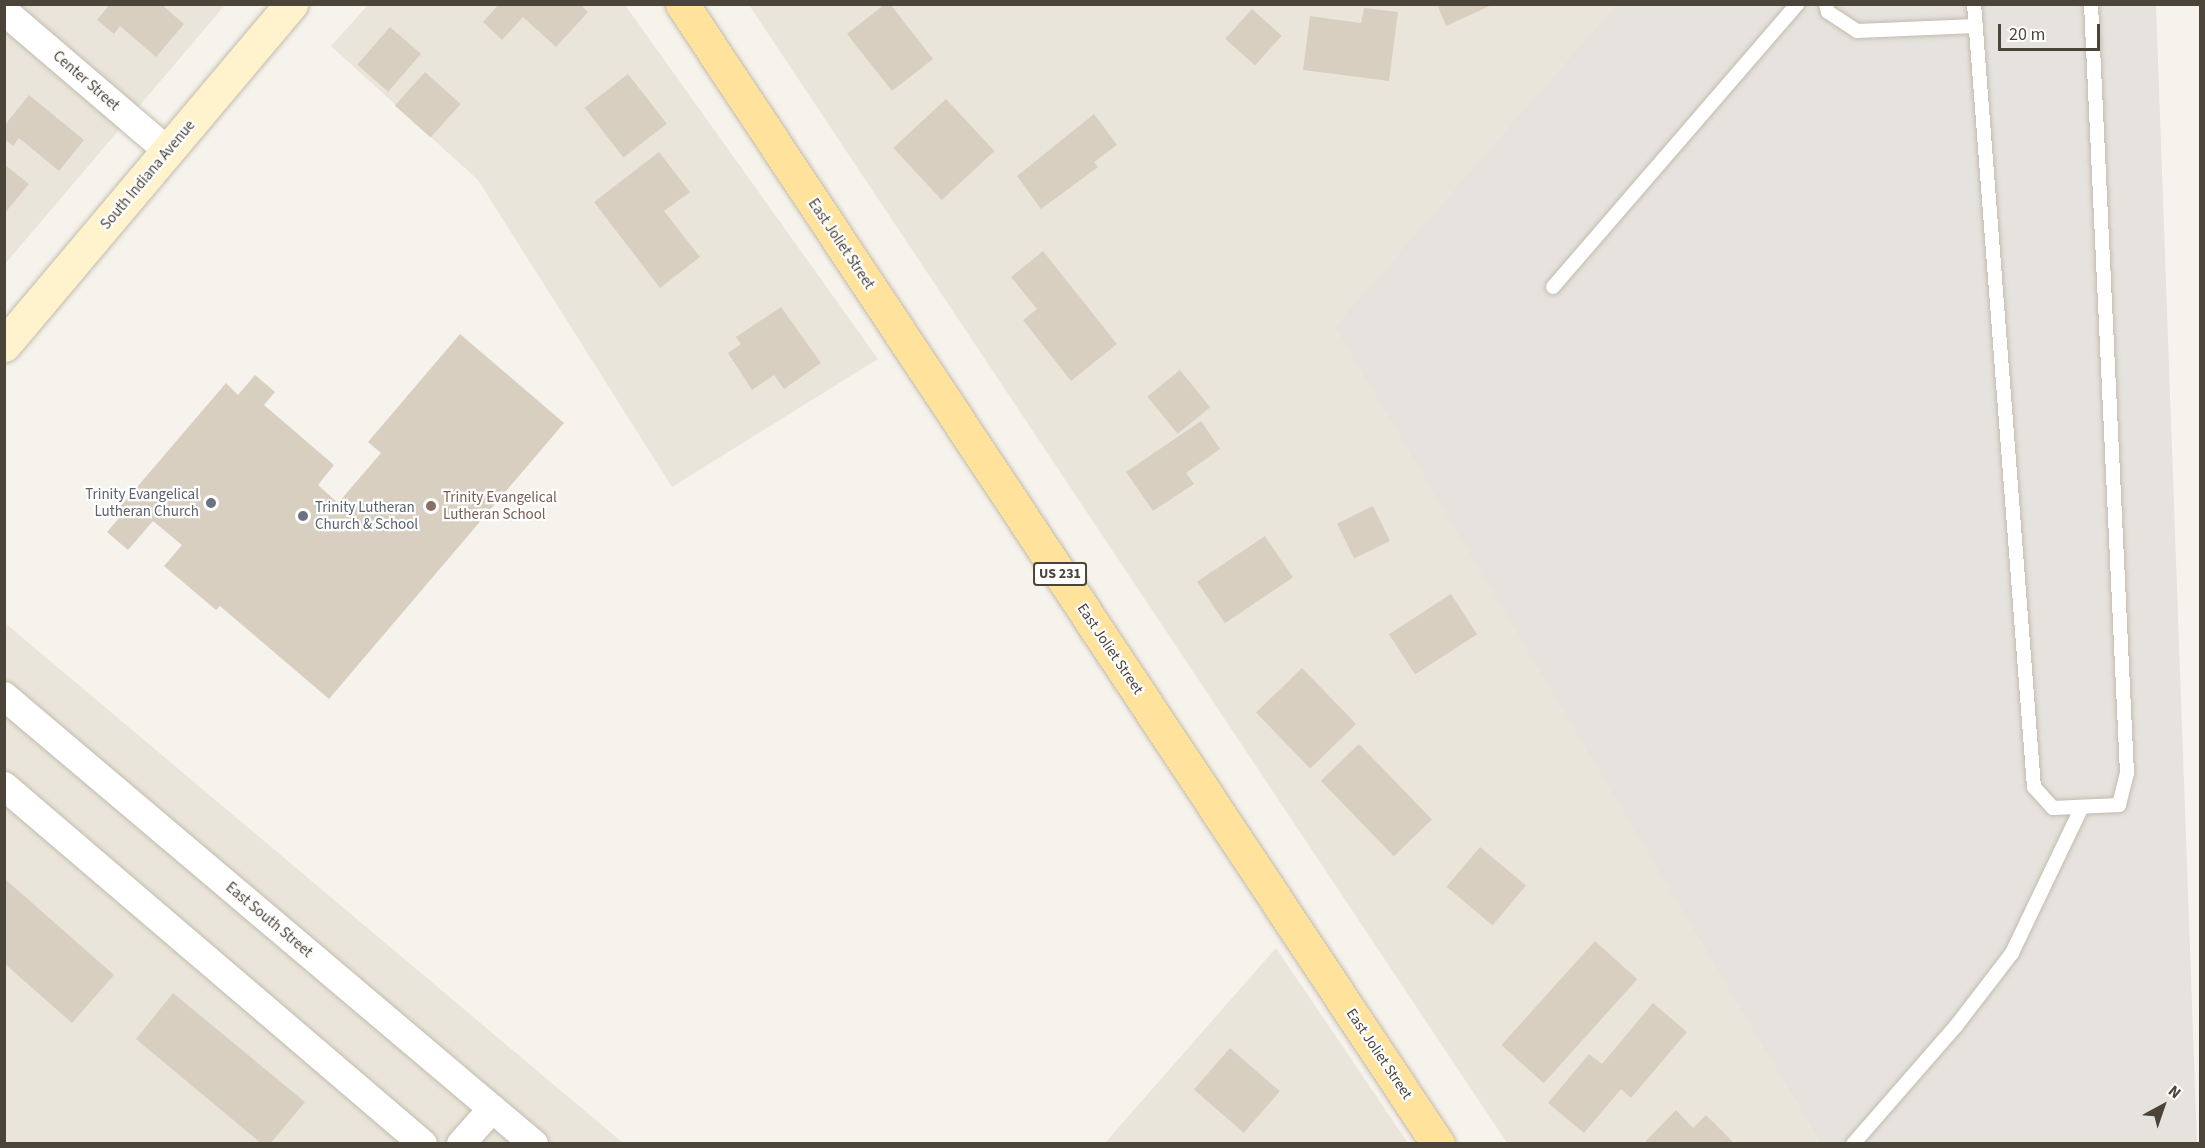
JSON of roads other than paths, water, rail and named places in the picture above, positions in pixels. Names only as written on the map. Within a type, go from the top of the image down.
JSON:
[{"type":"main road","name":"South Indiana Avenue","points":[[4,345],[291,4]]},
{"type":"main road","name":"East Joliet Street","points":[[682,4],[1438,1143]]},
{"type":"street","name":"Center Street","points":[[4,11],[168,151]]},
{"type":"street","name":"East South Street","points":[[4,696],[534,1143]]},
{"type":"street","points":[[4,786],[423,1143]]},
{"type":"street","points":[[462,1143],[492,1108]]},
{"type":"lane","points":[[1553,287],[1797,4]]},
{"type":"lane","points":[[1826,4],[1828,12],[1857,31],[1976,26]]},
{"type":"lane","points":[[1974,4],[2034,787],[2053,808],[2119,805],[2127,773],[2091,4]]},
{"type":"lane","points":[[1853,1143],[1956,1026],[2012,953],[2082,807]]},
{"type":"place","name":"Trinity Evangelical Lutheran Church","points":[[211,503]]},
{"type":"place","name":"Trinity Evangelical Lutheran School","points":[[431,506]]},
{"type":"place","name":"Trinity Lutheran Church & School","points":[[303,516]]}]
